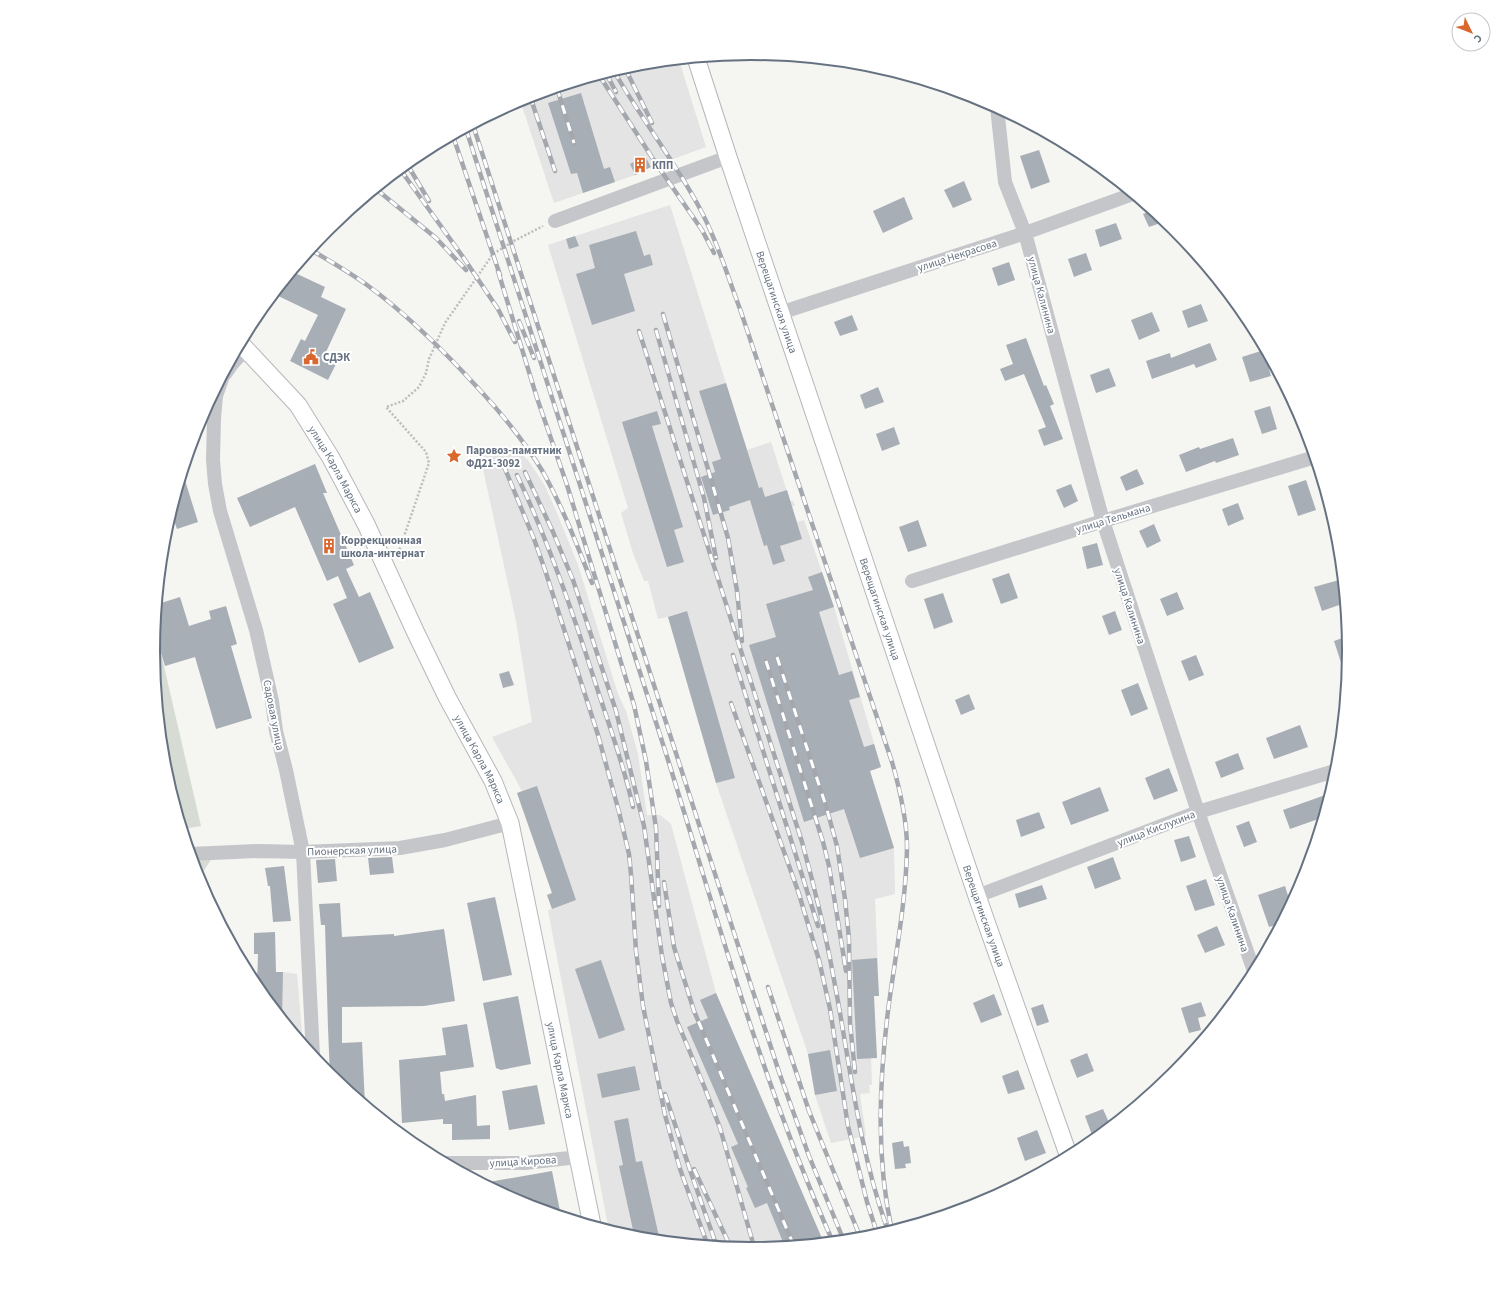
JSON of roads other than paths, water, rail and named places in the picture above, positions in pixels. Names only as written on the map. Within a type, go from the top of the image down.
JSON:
[{"type":"main road","name":"Верещагинская улица","points":[[697,63],[780,313],[977,896],[1066,1152]]},
{"type":"main road","name":"улица Карла Маркса","points":[[244,348],[285,390],[298,405],[311,424],[366,524],[444,690],[493,781],[510,823],[591,1221]]},
{"type":"street","name":"улица Калинина","points":[[998,114],[1005,182],[1026,233],[1102,521],[1198,812],[1251,967]]},
{"type":"street","points":[[555,221],[728,157]]},
{"type":"street","name":"улица Некрасова","points":[[780,313],[1026,233],[1128,196]]},
{"type":"street","name":"Садовая улица","points":[[215,402],[213,460],[215,484],[220,511],[256,630],[272,701],[276,731],[286,770],[303,852],[313,1048]]},
{"type":"street","name":"улица Тельмана","points":[[912,581],[1102,521],[1311,458]]},
{"type":"street","name":"улица Кислухина","points":[[977,896],[1198,812],[1331,772]]},
{"type":"street","name":"Пионерская улица","points":[[196,854],[258,851],[303,852],[400,848],[445,840],[510,823]]},
{"type":"street","name":"улица Кирова","points":[[454,1163],[525,1163],[578,1157]]},
{"type":"railway","points":[[627,73],[652,123]]},
{"type":"railway","points":[[617,76],[688,188],[716,243],[740,309],[898,783],[906,826],[907,848],[905,889],[888,1011],[881,1094],[881,1149],[883,1177],[891,1226]]},
{"type":"railway","points":[[608,78],[616,92]]},
{"type":"railway","points":[[602,79],[655,162],[702,230],[714,253]]},
{"type":"railway","points":[[558,92],[574,143]]},
{"type":"railway","points":[[532,102],[555,171]]},
{"type":"railway","points":[[474,129],[779,1072],[809,1156],[842,1236]]},
{"type":"railway","points":[[467,133],[669,763],[744,1005],[785,1125],[831,1238]]},
{"type":"railway","points":[[454,140],[500,275]]},
{"type":"railway","points":[[410,169],[429,201]]},
{"type":"railway","points":[[403,174],[498,309],[515,342]]},
{"type":"railway","points":[[379,192],[436,238],[466,270]]},
{"type":"railway","points":[[315,252],[360,280],[411,321],[465,374],[513,428],[543,472],[563,513],[592,583]]},
{"type":"railway","points":[[498,271],[537,398],[567,485],[634,705],[646,761],[656,828],[659,906]]},
{"type":"railway","points":[[663,314],[728,538],[737,591],[742,641]]},
{"type":"railway","points":[[519,321],[534,358]]},
{"type":"railway","points":[[656,330],[704,498],[716,558]]},
{"type":"railway","points":[[639,331],[802,842],[830,957],[857,1112],[869,1169],[886,1225]]},
{"type":"railway","points":[[503,464],[545,570],[598,735],[619,812],[629,854],[636,951],[643,1006],[665,1115],[680,1169],[706,1241]]},
{"type":"railway","points":[[525,472],[553,532],[573,580],[616,711],[644,826],[662,956],[671,1003],[720,1128],[753,1243]]},
{"type":"railway","points":[[517,475],[540,526],[569,605],[616,745],[633,807]]},
{"type":"railway","points":[[733,655],[818,926]]},
{"type":"railway","points":[[777,657],[826,806],[837,846],[849,939],[850,1023],[855,1072]]},
{"type":"railway","points":[[766,661],[823,842],[829,866],[846,971]]},
{"type":"railway","points":[[731,703],[798,891],[819,960],[830,1009],[848,1126],[867,1202],[876,1230]]},
{"type":"railway","points":[[664,882],[674,947],[694,1011],[792,1242]]},
{"type":"railway","points":[[768,987],[809,1111],[859,1233]]},
{"type":"railway","points":[[665,1094],[715,1242]]},
{"type":"railway","points":[[694,1169],[728,1242]]},
{"type":"place","name":"КПП","points":[[640,165]]},
{"type":"place","name":"СДЭК","points":[[311,357]]},
{"type":"place","name":"Паровоз-памятник ФД21-3092","points":[[454,456]]},
{"type":"place","name":"Коррекционная школа-интернат","points":[[329,546]]}]
